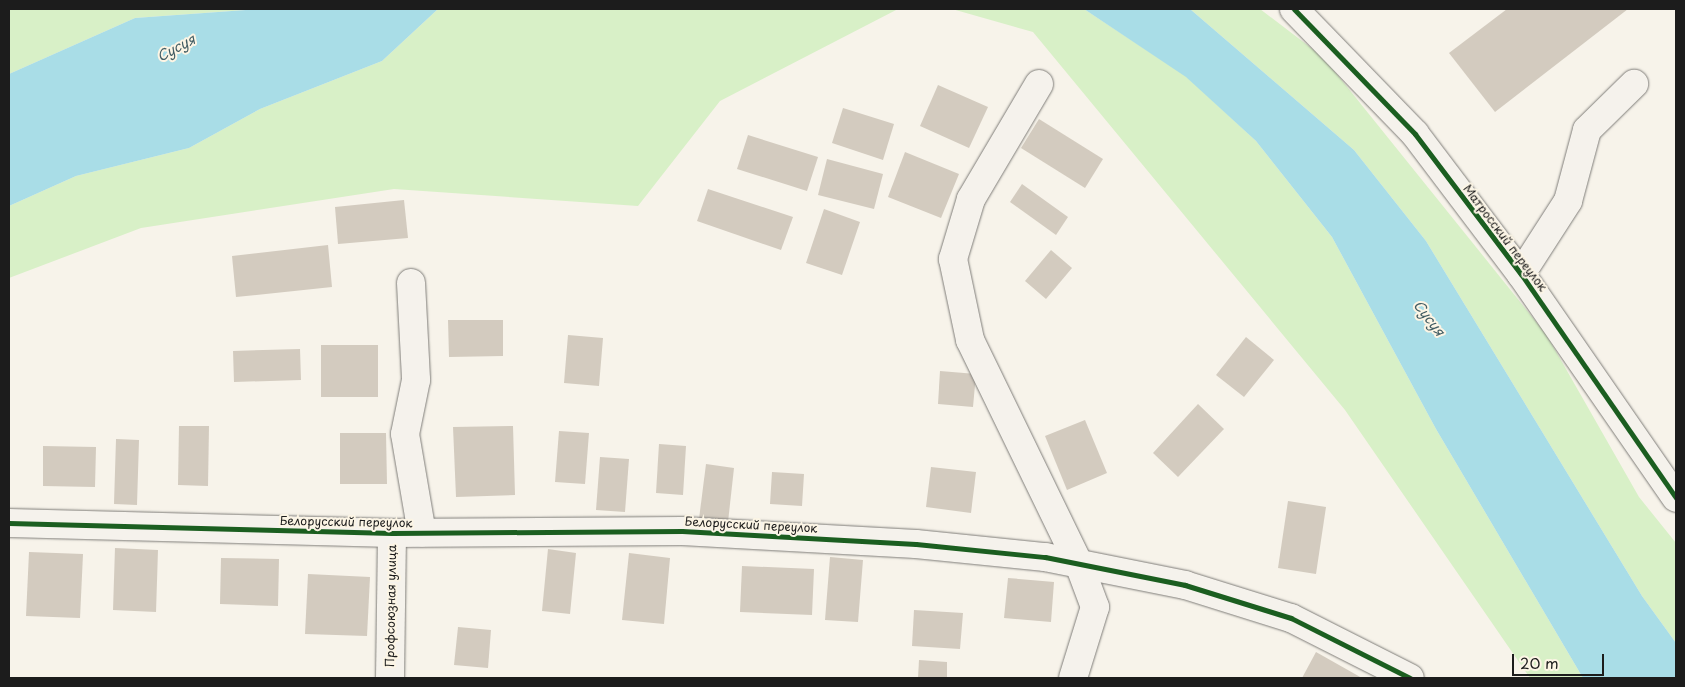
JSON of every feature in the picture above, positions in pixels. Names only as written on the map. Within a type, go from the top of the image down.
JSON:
[{"type":"street","name":"Матросский переулок","points":[[1301,11],[1415,134],[1521,274],[1676,498]]},
{"type":"street","points":[[1039,84],[971,198],[953,260],[970,340],[1079,564],[1094,607],[1073,678]]},
{"type":"street","points":[[1521,274],[1568,201],[1587,130],[1634,84]]},
{"type":"street","points":[[411,283],[416,380],[406,434],[422,533]]},
{"type":"street","name":"Белорусский переулок","points":[[9,523],[392,533],[682,532],[916,544],[1079,564],[1185,585],[1291,618],[1410,678]]},
{"type":"street","name":"Профсоюзная улица","points":[[390,678],[392,533]]},
{"type":"green space","points":[[9,9],[261,9],[135,18],[9,74]]},
{"type":"green space","points":[[438,9],[898,9],[720,101],[638,206],[394,189],[141,228],[9,278],[9,206],[76,176],[189,148],[260,109],[382,61]]},
{"type":"green space","points":[[952,9],[1084,9],[1186,76],[1256,141],[1332,237],[1436,429],[1583,678],[1530,678],[1345,410],[1033,32]]},
{"type":"green space","points":[[1190,9],[1260,9],[1323,57],[1546,334],[1639,497],[1676,543],[1676,643],[1642,596],[1426,241],[1354,150]]},
{"type":"water","name":"Сусуя","points":[[261,9],[438,9],[382,61],[260,109],[189,148],[76,176],[9,206],[9,74],[135,18]]},
{"type":"water","name":"Сусуя","points":[[1084,9],[1190,9],[1354,150],[1426,241],[1642,596],[1676,643],[1676,678],[1583,678],[1436,429],[1332,237],[1256,141],[1186,77]]},
{"type":"building","points":[[1507,9],[1628,9],[1495,112],[1449,53]]},
{"type":"building","points":[[938,85],[988,107],[969,148],[920,126]]},
{"type":"building","points":[[843,108],[894,124],[883,160],[832,143]]},
{"type":"building","points":[[1039,119],[1103,159],[1085,188],[1021,148]]},
{"type":"building","points":[[748,135],[818,157],[807,191],[737,169]]},
{"type":"building","points":[[905,152],[959,174],[941,218],[888,197]]},
{"type":"building","points":[[827,159],[883,174],[874,209],[818,195]]},
{"type":"building","points":[[1022,184],[1068,217],[1056,235],[1010,202]]},
{"type":"building","points":[[708,189],[793,217],[781,250],[697,221]]},
{"type":"building","points":[[404,200],[408,238],[338,244],[335,207]]},
{"type":"building","points":[[824,209],[860,222],[842,275],[806,263]]},
{"type":"building","points":[[328,245],[332,287],[236,297],[232,256]]},
{"type":"building","points":[[1051,250],[1072,268],[1046,299],[1025,281]]},
{"type":"building","points":[[448,320],[503,320],[503,356],[449,357]]},
{"type":"building","points":[[568,335],[603,338],[599,386],[564,383]]},
{"type":"building","points":[[1246,337],[1274,360],[1244,397],[1216,375]]},
{"type":"building","points":[[321,345],[378,345],[378,397],[321,397]]},
{"type":"building","points":[[300,349],[301,380],[234,382],[233,351]]},
{"type":"building","points":[[940,371],[976,374],[973,407],[938,404]]},
{"type":"building","points":[[1198,404],[1224,429],[1178,477],[1153,453]]},
{"type":"building","points":[[1085,420],[1107,473],[1067,490],[1045,436]]},
{"type":"building","points":[[179,426],[209,426],[208,486],[178,485]]},
{"type":"building","points":[[513,426],[515,495],[456,497],[453,427]]},
{"type":"building","points":[[559,431],[589,433],[585,484],[555,482]]},
{"type":"building","points":[[340,433],[386,433],[387,484],[340,484]]},
{"type":"building","points":[[116,439],[139,440],[137,505],[114,504]]},
{"type":"building","points":[[659,444],[686,446],[683,495],[656,493]]},
{"type":"building","points":[[43,446],[96,447],[95,487],[43,486]]},
{"type":"building","points":[[600,457],[629,459],[625,512],[596,510]]},
{"type":"building","points":[[706,464],[734,468],[728,522],[699,519]]},
{"type":"building","points":[[931,467],[976,472],[971,513],[926,507]]},
{"type":"building","points":[[772,472],[804,474],[802,506],[770,504]]},
{"type":"building","points":[[1288,501],[1326,507],[1316,574],[1278,568]]},
{"type":"building","points":[[115,548],[158,550],[156,612],[113,610]]},
{"type":"building","points":[[548,549],[576,553],[570,614],[542,611]]},
{"type":"building","points":[[29,552],[83,554],[80,618],[26,616]]},
{"type":"building","points":[[629,553],[670,558],[664,624],[622,620]]},
{"type":"building","points":[[830,557],[863,560],[858,622],[825,620]]},
{"type":"building","points":[[221,558],[279,559],[278,606],[220,604]]},
{"type":"building","points":[[742,566],[814,569],[812,615],[740,612]]},
{"type":"building","points":[[308,574],[370,577],[367,636],[305,634]]},
{"type":"building","points":[[1008,578],[1054,582],[1051,622],[1004,618]]},
{"type":"building","points":[[914,610],[963,613],[960,649],[912,646]]},
{"type":"building","points":[[458,627],[491,630],[488,668],[454,665]]},
{"type":"building","points":[[1316,652],[1362,678],[1302,678]]},
{"type":"building","points":[[919,660],[947,662],[947,678],[918,678]]},
{"type":"cycle path","points":[[1294,9],[1415,134],[1521,274],[1676,498]]},
{"type":"cycle path","points":[[9,523],[392,533],[682,531],[916,544],[1045,557],[1185,585],[1291,618],[1410,678]]}]
